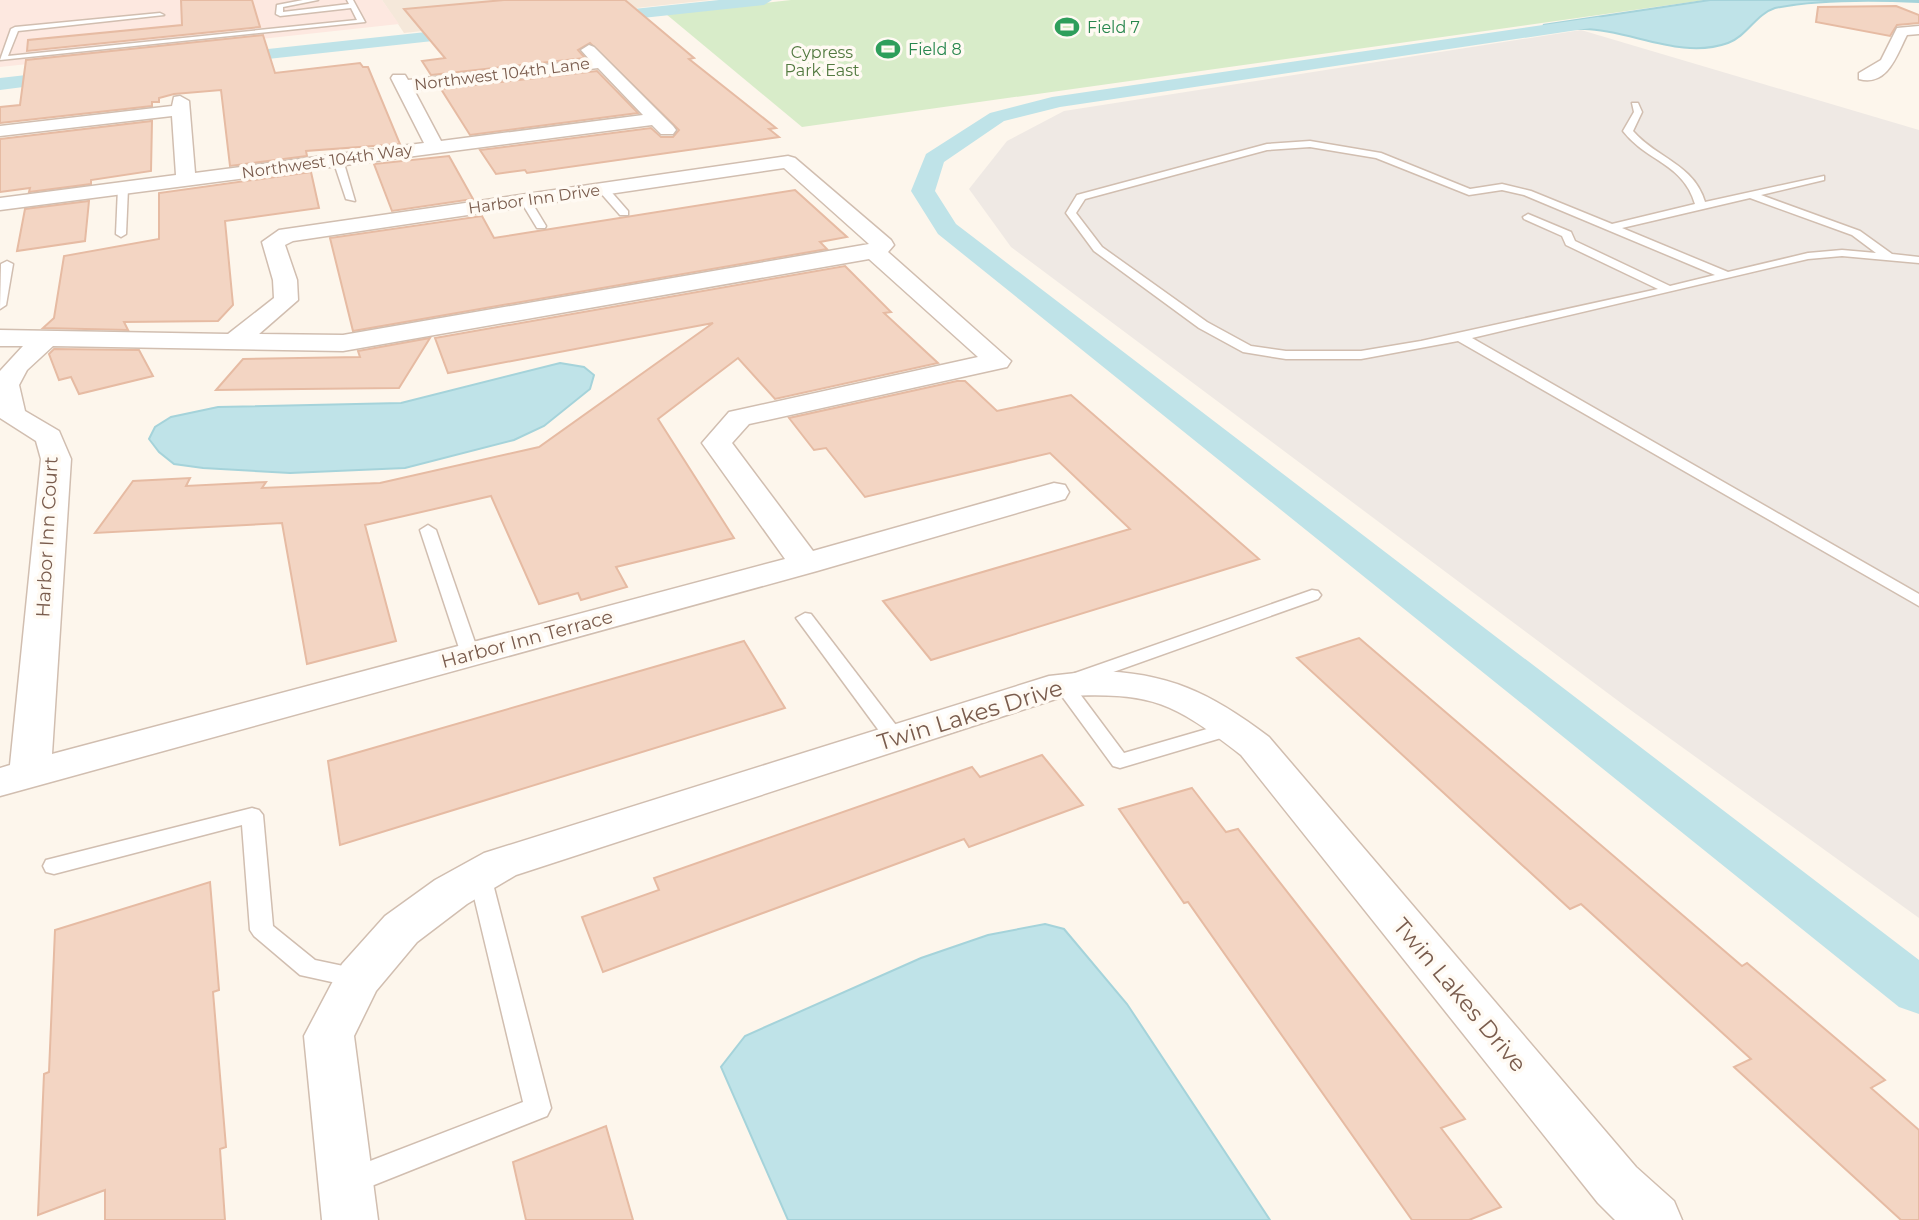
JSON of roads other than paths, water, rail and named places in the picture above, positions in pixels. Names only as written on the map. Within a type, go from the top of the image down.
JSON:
[{"type":"street","points":[[1865,76],[1885,69],[1902,31],[1917,30]]},
{"type":"street","name":"Northwest 104th Lane","points":[[435,147],[401,82],[595,57],[662,125]]},
{"type":"street","points":[[0,131],[180,105],[186,180]]},
{"type":"street","name":"Northwest 104th Way","points":[[0,204],[435,147],[662,125]]},
{"type":"street","name":"Harbor Inn Drive","points":[[233,342],[286,300],[285,280],[273,242],[287,235],[788,162],[883,245],[874,251],[998,361],[739,418],[717,443],[805,564]]},
{"type":"street","points":[[0,338],[343,343],[874,251]]},
{"type":"street","name":"Harbor Inn Court","points":[[15,778],[56,459],[49,437],[5,410],[5,385],[16,366],[46,339]]},
{"type":"street","name":"Harbor Inn Terrace","points":[[15,778],[805,564],[1054,492]]},
{"type":"street","name":"Twin Lakes Drive","points":[[348,1202],[329,1036],[359,978],[401,929],[451,892],[500,864],[1062,684],[1118,680],[1168,689],[1216,715],[1255,746],[1618,1185],[1654,1220]]},
{"type":"lane","points":[[286,30],[279,6],[315,0]]},
{"type":"lane","points":[[160,15],[11,29],[2,61],[361,22],[351,3],[280,13]]},
{"type":"lane","points":[[1635,105],[1638,112],[1628,131],[1634,140],[1686,172],[1698,190],[1700,204]]},
{"type":"lane","points":[[1726,275],[1515,189],[1502,187],[1469,192],[1378,155],[1310,144],[1267,147],[1173,173],[1113,186],[1081,197],[1071,212],[1098,249],[1203,325],[1248,349],[1286,355],[1361,355],[1460,337],[1808,256],[1842,253],[1919,260]]},
{"type":"lane","points":[[338,160],[351,199]]},
{"type":"lane","points":[[1613,227],[1700,204],[1820,178]]},
{"type":"lane","points":[[121,234],[123,188]]},
{"type":"lane","points":[[603,189],[624,213]]},
{"type":"lane","points":[[1749,194],[1856,233],[1887,255]]},
{"type":"lane","points":[[525,200],[541,226]]},
{"type":"lane","points":[[1528,217],[1567,234],[1570,243],[1668,289]]},
{"type":"lane","points":[[0,305],[7,264]]},
{"type":"lane","points":[[1460,337],[1919,601]]},
{"type":"lane","points":[[428,530],[470,654]]},
{"type":"lane","points":[[1231,728],[1120,761],[1062,684],[1312,595]]},
{"type":"lane","points":[[804,618],[895,738]]},
{"type":"lane","points":[[54,866],[252,815],[262,930],[308,968],[359,978]]},
{"type":"lane","points":[[348,1202],[538,1108],[480,876]]},
{"type":"water","points":[[1710,0],[1919,0],[1919,2],[1846,1],[1775,8],[1762,15],[1735,40],[1710,47],[1674,46],[1602,31],[1543,25]]},
{"type":"water","points":[[560,363],[584,367],[594,375],[590,389],[544,426],[514,440],[405,468],[290,473],[203,468],[174,464],[159,452],[149,439],[155,427],[171,417],[218,407],[401,403]]},
{"type":"water","points":[[1045,924],[1064,929],[1127,1004],[1270,1220],[788,1220],[721,1067],[745,1036],[921,958],[988,935]]},
{"type":"waterway","points":[[586,19],[764,0]]},
{"type":"waterway","points":[[1598,22],[1059,101],[997,117],[934,159],[923,191],[947,229],[1919,991]]},
{"type":"waterway","points":[[213,60],[482,31]]},
{"type":"waterway","points":[[0,84],[79,75]]},
{"type":"place","name":"Field 7","points":[[1067,27]]},
{"type":"place","name":"Field 8","points":[[888,49]]},
{"type":"park label","name":"Cypress Park East","points":[[822,61]]}]
